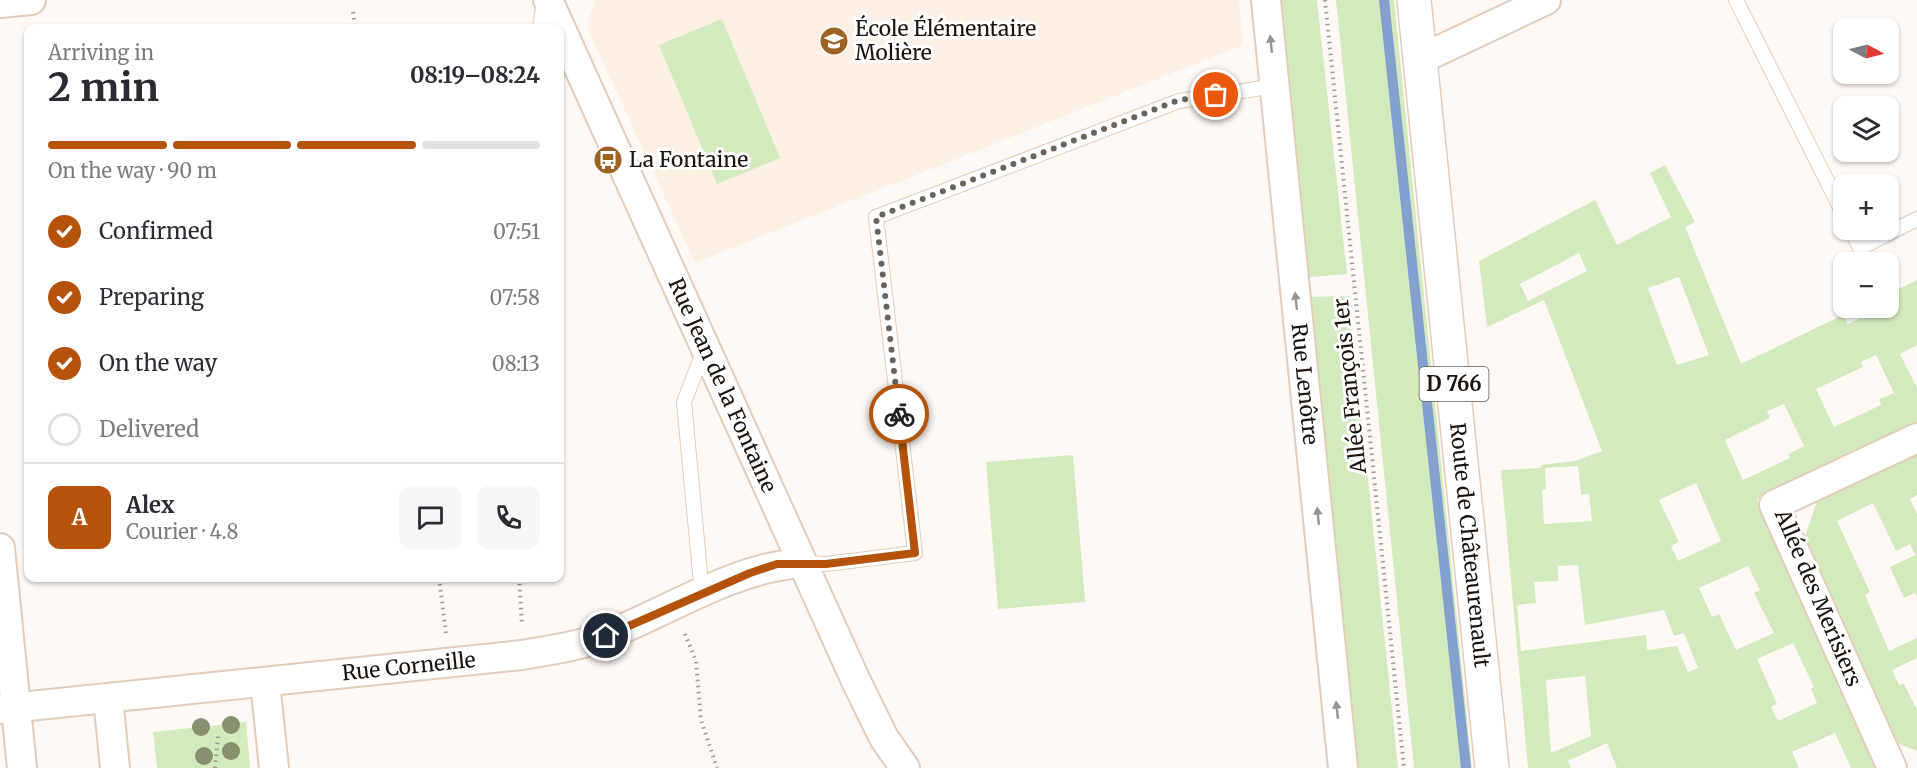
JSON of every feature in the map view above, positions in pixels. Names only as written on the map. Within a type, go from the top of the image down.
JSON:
[{"type":"main road","name":"Route de Châteaurenault","points":[[1414,0],[1492,768]]},
{"type":"street","points":[[0,3],[31,0]]},
{"type":"street","name":"Rue Jean de la Fontaine","points":[[546,0],[557,24]]},
{"type":"street","name":"Rue Lenôtre","points":[[1266,0],[1343,768]]},
{"type":"street","points":[[1421,58],[1546,0]]},
{"type":"street","name":"Rue Jean de la Fontaine","points":[[564,39],[802,563],[884,738],[905,768]]},
{"type":"street","name":"Allée des Merisiers","points":[[1892,768],[1774,505],[1917,438]]},
{"type":"street","points":[[0,548],[8,708],[22,768]]},
{"type":"street","name":"Rue Corneille","points":[[8,708],[522,655],[568,647],[606,636],[777,564],[802,563]]},
{"type":"street","points":[[266,682],[274,768]]},
{"type":"street","points":[[108,698],[115,768]]},
{"type":"lane","points":[[541,24],[546,0]]},
{"type":"lane","points":[[1736,0],[1833,193]]},
{"type":"lane","points":[[802,563],[826,564],[915,553],[876,217],[1179,100],[1275,86]]},
{"type":"lane","points":[[1899,228],[1917,219]]},
{"type":"lane","points":[[1856,240],[1860,248],[1876,240]]},
{"type":"lane","points":[[702,594],[684,402],[705,348]]},
{"type":"path","name":"Allée François 1er","points":[[1325,0],[1404,768]]},
{"type":"path","points":[[353,12],[354,24]]},
{"type":"path","points":[[440,582],[447,642]]},
{"type":"path","points":[[519,582],[523,628]]},
{"type":"path","points":[[681,625],[696,661],[701,720],[717,768]]},
{"type":"path","points":[[215,768],[218,736]]},
{"type":"shaded area","points":[[596,0],[1239,0],[1243,45],[695,263],[586,25]]},
{"type":"green space","points":[[1275,0],[1317,0],[1347,274],[1300,278]]},
{"type":"green space","points":[[1336,0],[1394,0],[1472,768],[1414,768]]},
{"type":"green space","points":[[722,19],[780,158],[717,184],[659,45]]},
{"type":"green space","points":[[1665,165],[1695,222],[1685,227],[1741,364],[1837,318],[1845,318],[1848,324],[1859,318],[1899,318],[1899,289],[1917,280],[1917,345],[1900,354],[1917,388],[1917,423],[1757,500],[1879,768],[1851,768],[1835,733],[1792,752],[1799,768],[1617,768],[1607,743],[1568,761],[1571,768],[1528,768],[1501,470],[1540,468],[1541,465],[1575,461],[1602,451],[1544,300],[1487,327],[1479,261],[1595,200],[1617,245],[1671,217],[1650,173]],"holes":[[[1579,253],[1587,271],[1528,301],[1520,284]],[[1679,277],[1709,355],[1677,365],[1648,288]],[[1876,355],[1894,393],[1879,399],[1881,405],[1834,427],[1816,389],[1863,367],[1861,362]],[[1784,404],[1804,446],[1788,454],[1790,458],[1743,480],[1725,440],[1770,418],[1767,411]],[[1578,466],[1581,494],[1589,494],[1592,521],[1544,524],[1542,490],[1546,489],[1545,468]],[[1696,483],[1721,541],[1678,561],[1671,546],[1679,542],[1659,500]],[[1578,565],[1585,625],[1664,610],[1674,636],[1684,633],[1698,668],[1688,672],[1677,646],[1647,650],[1646,635],[1521,651],[1517,605],[1536,603],[1534,582],[1558,581],[1558,566]],[[1748,566],[1760,590],[1754,593],[1774,633],[1736,650],[1719,614],[1712,617],[1699,588]],[[1793,643],[1814,687],[1811,689],[1817,703],[1778,721],[1771,707],[1777,704],[1757,659]],[[1585,676],[1591,736],[1551,753],[1546,680]]]},
{"type":"green space","points":[[1349,296],[1398,768],[1350,768],[1304,297]]},
{"type":"green space","points":[[1917,452],[1917,495],[1910,499],[1917,514],[1917,597],[1915,593],[1904,598],[1890,567],[1915,555],[1910,544],[1896,551],[1873,503],[1837,521],[1870,592],[1865,595],[1889,651],[1917,638],[1917,658],[1892,670],[1899,685],[1904,684],[1917,710],[1917,751],[1899,744],[1804,540],[1817,501]]},
{"type":"green space","points":[[1073,455],[1085,602],[998,609],[986,462]]},
{"type":"green space","points":[[246,722],[250,768],[157,768],[153,732]]},
{"type":"waterway","points":[[1384,0],[1466,768]]},
{"type":"way so far","points":[[899,414],[876,217],[1179,100],[1216,95]]},
{"type":"place","name":"École Élémentaire Molière","points":[[834,41]]},
{"type":"place","name":"La Fontaine","points":[[608,160]]},
{"type":"route","points":[[606,636],[750,573],[777,564],[826,564],[915,553],[899,414]]}]
